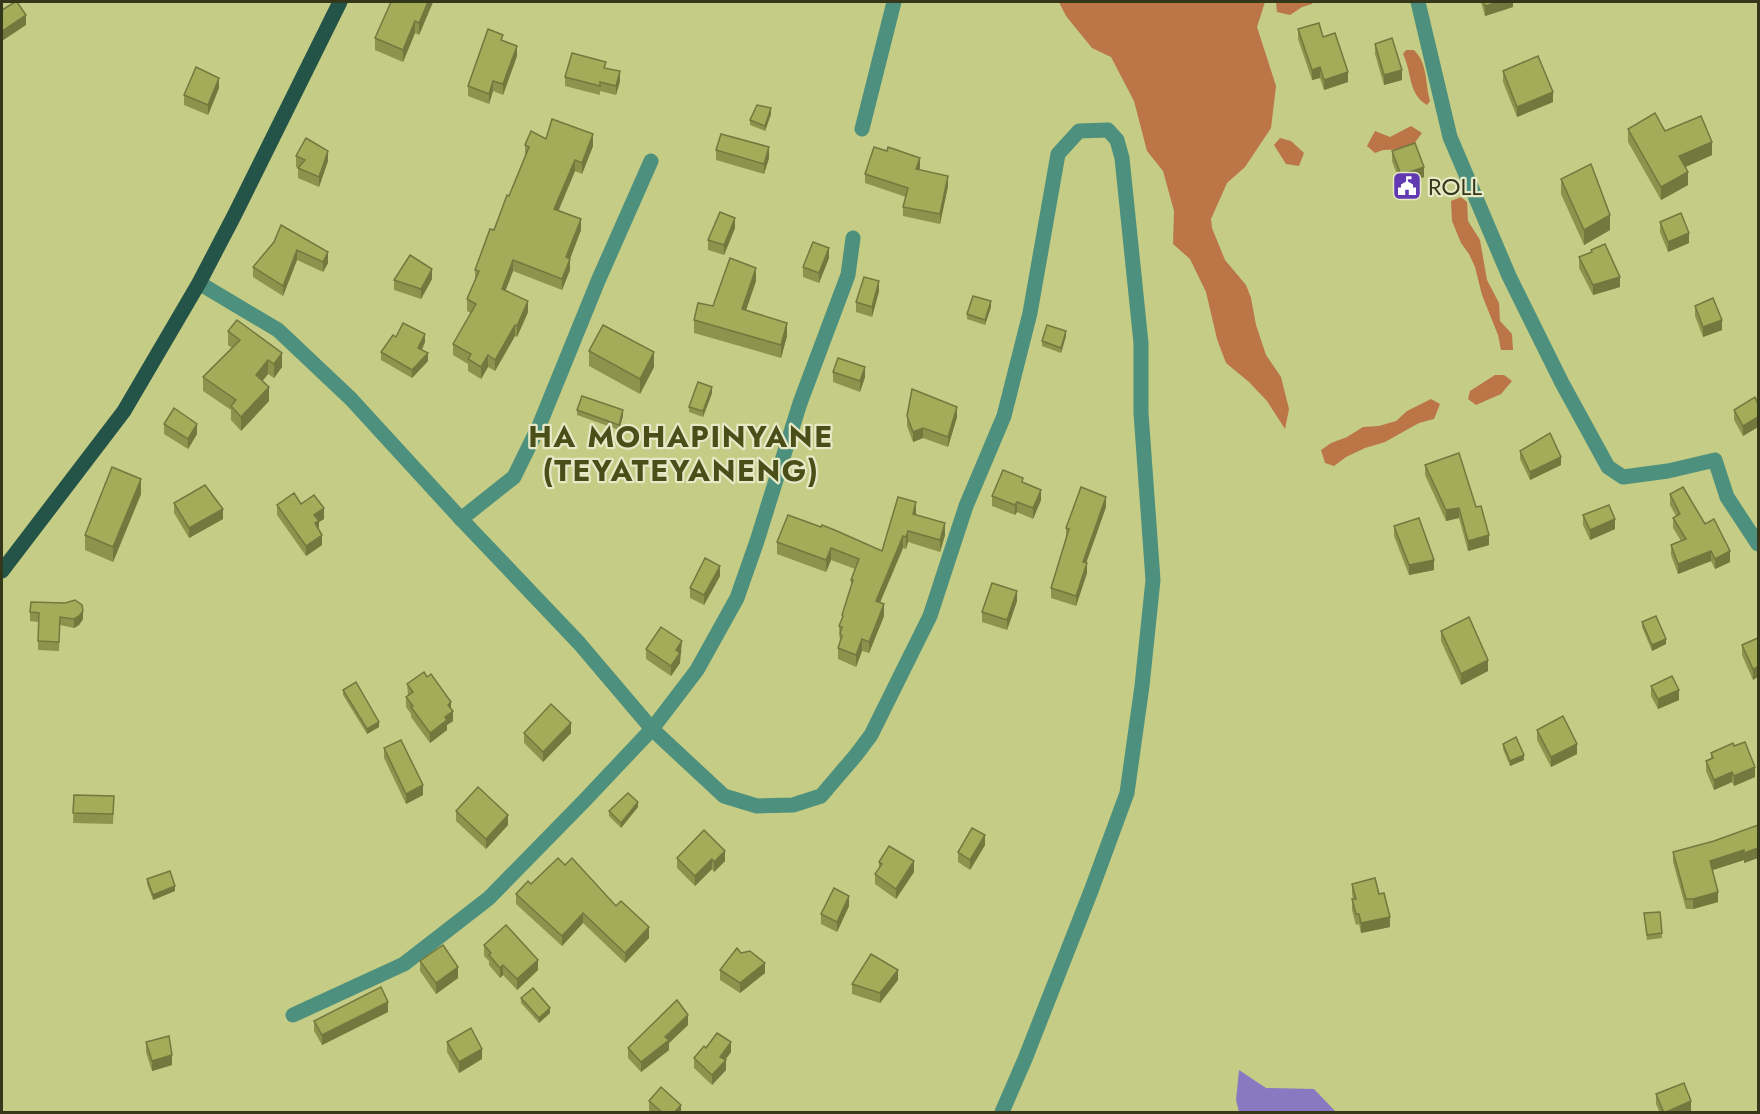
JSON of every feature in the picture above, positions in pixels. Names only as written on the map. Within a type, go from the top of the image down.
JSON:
[{"type":"main road","points":[[2,571],[124,411],[199,283],[340,2]]},
{"type":"street","points":[[862,129],[894,2]]},
{"type":"street","points":[[1418,2],[1450,137],[1509,276],[1562,383],[1608,467],[1623,477],[1668,471],[1715,460],[1727,497],[1758,544]]},
{"type":"street","points":[[199,283],[278,330],[351,399],[579,643],[652,729],[724,796],[757,806],[793,805],[821,796],[856,756],[871,735],[930,616],[966,506],[1004,416],[1030,313],[1058,154],[1079,131],[1108,130],[1117,140],[1122,158],[1141,343],[1141,413],[1153,580],[1142,686],[1126,793],[1091,891],[1002,1113]]},
{"type":"street","points":[[461,519],[514,477],[540,426],[598,281],[651,160]]},
{"type":"street","points":[[293,1015],[404,964],[489,898],[652,729],[697,670],[737,598],[800,403],[848,275],[853,238]]},
{"type":"shaded area","points":[[1059,2],[1265,2],[1257,27],[1276,86],[1271,128],[1245,167],[1227,183],[1211,219],[1212,228],[1225,260],[1246,285],[1266,355],[1281,377],[1289,409],[1285,429],[1267,401],[1226,363],[1217,339],[1206,292],[1190,259],[1173,244],[1174,211],[1163,171],[1147,151],[1134,101],[1111,57],[1092,48],[1066,16]]},
{"type":"shaded area","points":[[1276,2],[1313,2],[1290,15],[1277,12]]},
{"type":"shaded area","points":[[1406,50],[1414,50],[1422,61],[1430,101],[1427,105],[1413,89],[1403,54]]},
{"type":"shaded area","points":[[1411,126],[1422,133],[1410,149],[1383,150],[1375,153],[1367,146],[1375,131],[1390,137]]},
{"type":"shaded area","points":[[1280,138],[1291,141],[1304,153],[1299,166],[1286,164],[1274,145]]},
{"type":"shaded area","points":[[1461,197],[1467,202],[1468,221],[1480,240],[1487,280],[1499,303],[1500,321],[1512,334],[1513,350],[1501,350],[1475,267],[1452,221],[1451,201]]},
{"type":"shaded area","points":[[1495,375],[1504,375],[1512,381],[1501,394],[1476,405],[1468,399],[1470,391]]},
{"type":"shaded area","points":[[1431,399],[1440,404],[1434,419],[1419,423],[1385,442],[1365,448],[1334,466],[1325,463],[1321,450],[1331,443],[1363,427],[1379,426],[1396,421],[1407,411]]},
{"type":"shaded area","points":[[1239,1070],[1266,1088],[1314,1089],[1336,1112],[1239,1112],[1236,1100]]},
{"type":"building","points":[[15,2],[26,15],[2,31],[2,10]]},
{"type":"building","points":[[391,2],[428,2],[419,23],[415,21],[403,50],[375,38]]},
{"type":"building","points":[[1484,2],[1499,2],[1485,6]]},
{"type":"building","points":[[1319,23],[1323,37],[1335,33],[1348,72],[1324,80],[1320,67],[1312,70],[1298,29]]},
{"type":"building","points":[[488,29],[503,35],[501,40],[517,46],[503,84],[493,81],[489,94],[468,86]]},
{"type":"building","points":[[1392,38],[1402,70],[1384,75],[1375,44]]},
{"type":"building","points":[[572,53],[606,62],[604,68],[620,71],[616,86],[600,82],[600,86],[565,77]]},
{"type":"building","points":[[1538,56],[1553,92],[1517,107],[1503,71]]},
{"type":"building","points":[[196,67],[219,78],[208,105],[184,95]]},
{"type":"building","points":[[757,105],[771,108],[765,126],[750,120]]},
{"type":"building","points":[[1655,113],[1665,131],[1701,116],[1712,142],[1679,156],[1688,172],[1661,187],[1628,129]]},
{"type":"building","points":[[552,119],[593,134],[582,163],[575,160],[554,209],[581,219],[566,257],[570,259],[562,279],[513,260],[502,289],[528,301],[517,326],[515,325],[495,360],[488,355],[481,367],[468,359],[471,354],[453,344],[476,304],[467,299],[479,271],[475,270],[490,229],[494,230],[529,147],[525,145],[531,131],[546,139]]},
{"type":"building","points":[[721,134],[769,147],[764,164],[716,150]]},
{"type":"building","points":[[306,138],[328,151],[319,177],[298,168],[305,160],[296,156]]},
{"type":"building","points":[[1415,143],[1424,167],[1401,175],[1392,151]]},
{"type":"building","points":[[874,147],[887,151],[888,147],[920,158],[916,169],[948,176],[940,214],[903,207],[908,188],[865,174]]},
{"type":"building","points":[[1591,164],[1610,215],[1584,230],[1561,179]]},
{"type":"building","points":[[720,212],[735,218],[724,245],[708,240]]},
{"type":"building","points":[[1681,213],[1689,233],[1668,242],[1660,222]]},
{"type":"building","points":[[281,225],[328,252],[323,262],[297,250],[283,286],[253,267],[274,242]]},
{"type":"building","points":[[813,242],[829,248],[819,273],[803,267]]},
{"type":"building","points":[[1605,244],[1620,277],[1593,285],[1579,257]]},
{"type":"building","points":[[410,255],[432,269],[421,289],[394,280]]},
{"type":"building","points":[[730,258],[756,268],[742,309],[787,323],[781,345],[694,320],[698,303],[713,306]]},
{"type":"building","points":[[864,277],[879,281],[872,307],[856,302]]},
{"type":"building","points":[[973,296],[991,301],[985,320],[967,314]]},
{"type":"building","points":[[1713,298],[1722,320],[1703,327],[1695,306]]},
{"type":"building","points":[[237,320],[282,353],[274,364],[268,360],[256,375],[269,387],[241,417],[231,406],[236,400],[203,377],[240,340],[228,331]]},
{"type":"building","points":[[403,323],[425,334],[418,348],[428,353],[412,370],[381,352],[393,335],[396,337]]},
{"type":"building","points":[[603,325],[654,352],[640,379],[589,351]]},
{"type":"building","points":[[1047,325],[1066,331],[1061,348],[1042,341]]},
{"type":"building","points":[[838,358],[865,367],[860,381],[833,372]]},
{"type":"building","points":[[698,382],[712,387],[703,411],[689,407]]},
{"type":"building","points":[[912,389],[957,407],[948,437],[923,428],[913,432],[907,416]]},
{"type":"building","points":[[582,396],[623,410],[619,425],[577,410]]},
{"type":"building","points":[[1755,397],[1758,404],[1758,417],[1743,426],[1734,410]]},
{"type":"building","points":[[174,408],[197,424],[188,439],[164,424]]},
{"type":"building","points":[[1550,433],[1561,457],[1530,472],[1520,451]]},
{"type":"building","points":[[1459,453],[1476,507],[1481,506],[1489,535],[1468,541],[1459,508],[1446,510],[1425,465]]},
{"type":"building","points":[[112,467],[141,479],[113,547],[85,535]]},
{"type":"building","points":[[1003,470],[1023,478],[1022,482],[1041,490],[1033,508],[1017,502],[1015,505],[992,496]]},
{"type":"building","points":[[205,485],[223,509],[189,528],[174,503]]},
{"type":"building","points":[[1081,487],[1106,497],[1083,562],[1087,563],[1076,596],[1051,588],[1069,529],[1066,528]]},
{"type":"building","points":[[1683,487],[1705,524],[1714,519],[1730,551],[1715,559],[1711,551],[1678,564],[1671,545],[1686,539],[1673,518],[1680,514],[1670,494]]},
{"type":"building","points":[[294,493],[301,504],[314,495],[324,508],[314,515],[319,521],[315,523],[322,535],[306,546],[277,505]]},
{"type":"building","points":[[898,497],[916,502],[913,514],[945,523],[940,540],[908,531],[906,537],[903,536],[876,601],[884,604],[869,642],[862,639],[856,655],[838,648],[842,636],[840,634],[842,627],[839,626],[859,559],[831,548],[826,560],[777,542],[788,515],[821,527],[822,525],[882,551]]},
{"type":"building","points":[[1609,505],[1615,519],[1590,530],[1583,515]]},
{"type":"building","points":[[1419,518],[1434,560],[1409,565],[1394,526]]},
{"type":"building","points":[[705,558],[720,566],[704,595],[690,588]]},
{"type":"building","points":[[992,583],[1017,591],[1007,620],[982,612]]},
{"type":"building","points":[[75,600],[82,605],[83,611],[74,619],[60,617],[59,642],[38,641],[39,613],[30,612],[31,602],[65,603]]},
{"type":"building","points":[[1656,616],[1666,639],[1652,645],[1642,622]]},
{"type":"building","points":[[1469,617],[1488,660],[1461,674],[1441,631]]},
{"type":"building","points":[[661,627],[682,641],[676,650],[680,653],[671,666],[646,649]]},
{"type":"building","points":[[1758,638],[1758,667],[1753,669],[1742,645]]},
{"type":"building","points":[[424,672],[427,677],[431,674],[451,702],[448,705],[453,711],[445,717],[447,720],[430,733],[406,697],[413,692],[407,684]]},
{"type":"building","points":[[1672,676],[1679,690],[1658,699],[1651,686]]},
{"type":"building","points":[[356,682],[379,722],[367,729],[343,690]]},
{"type":"building","points":[[551,704],[571,723],[543,752],[524,733]]},
{"type":"building","points":[[1563,716],[1577,744],[1551,757],[1537,730]]},
{"type":"building","points":[[1516,737],[1524,755],[1510,761],[1503,744]]},
{"type":"building","points":[[401,740],[423,785],[406,794],[384,748]]},
{"type":"building","points":[[1745,742],[1755,767],[1734,776],[1732,772],[1714,780],[1706,761],[1713,758],[1711,753],[1733,743],[1734,746]]},
{"type":"building","points":[[478,787],[508,815],[486,839],[456,811]]},
{"type":"building","points":[[628,793],[638,802],[621,823],[609,811]]},
{"type":"building","points":[[74,795],[114,796],[113,814],[73,813]]},
{"type":"building","points":[[1758,825],[1758,848],[1710,861],[1718,892],[1686,899],[1673,852],[1714,841]]},
{"type":"building","points":[[972,828],[985,835],[970,860],[958,852]]},
{"type":"building","points":[[704,830],[725,851],[714,862],[712,859],[695,876],[677,858]]},
{"type":"building","points":[[889,846],[914,861],[896,889],[875,874]]},
{"type":"building","points":[[558,858],[565,865],[572,858],[616,906],[621,901],[649,927],[625,953],[583,913],[562,936],[516,894],[528,881],[531,884]]},
{"type":"building","points":[[170,871],[175,886],[153,895],[147,879]]},
{"type":"building","points":[[1375,878],[1379,894],[1384,893],[1390,917],[1361,923],[1352,899],[1356,899],[1352,884]]},
{"type":"building","points":[[834,888],[849,896],[837,922],[821,914]]},
{"type":"building","points":[[1660,912],[1662,933],[1647,935],[1644,913]]},
{"type":"building","points":[[506,925],[538,960],[517,979],[503,965],[500,968],[484,945]]},
{"type":"building","points":[[443,945],[458,967],[436,983],[420,961]]},
{"type":"building","points":[[737,948],[741,953],[750,951],[765,963],[740,983],[720,970]]},
{"type":"building","points":[[871,954],[898,970],[880,993],[852,984]]},
{"type":"building","points":[[381,987],[388,1002],[322,1035],[314,1021]]},
{"type":"building","points":[[533,988],[550,1008],[539,1018],[521,998]]},
{"type":"building","points":[[677,1000],[688,1015],[665,1037],[669,1040],[641,1062],[628,1048]]},
{"type":"building","points":[[471,1028],[482,1049],[459,1062],[447,1042]]},
{"type":"building","points":[[717,1033],[731,1042],[720,1057],[726,1060],[712,1075],[694,1058],[704,1046],[706,1048]]},
{"type":"building","points":[[169,1036],[172,1055],[152,1061],[146,1042]]},
{"type":"building","points":[[1684,1083],[1691,1101],[1664,1113],[1656,1094]]},
{"type":"building","points":[[661,1087],[681,1105],[674,1113],[663,1113],[649,1101]]},
{"type":"place","name":"ROLL","points":[[1407,186]]},
{"type":"district","name":"HA MOHAPINYANE (TEYATEYANENG)","points":[[681,453]]}]
